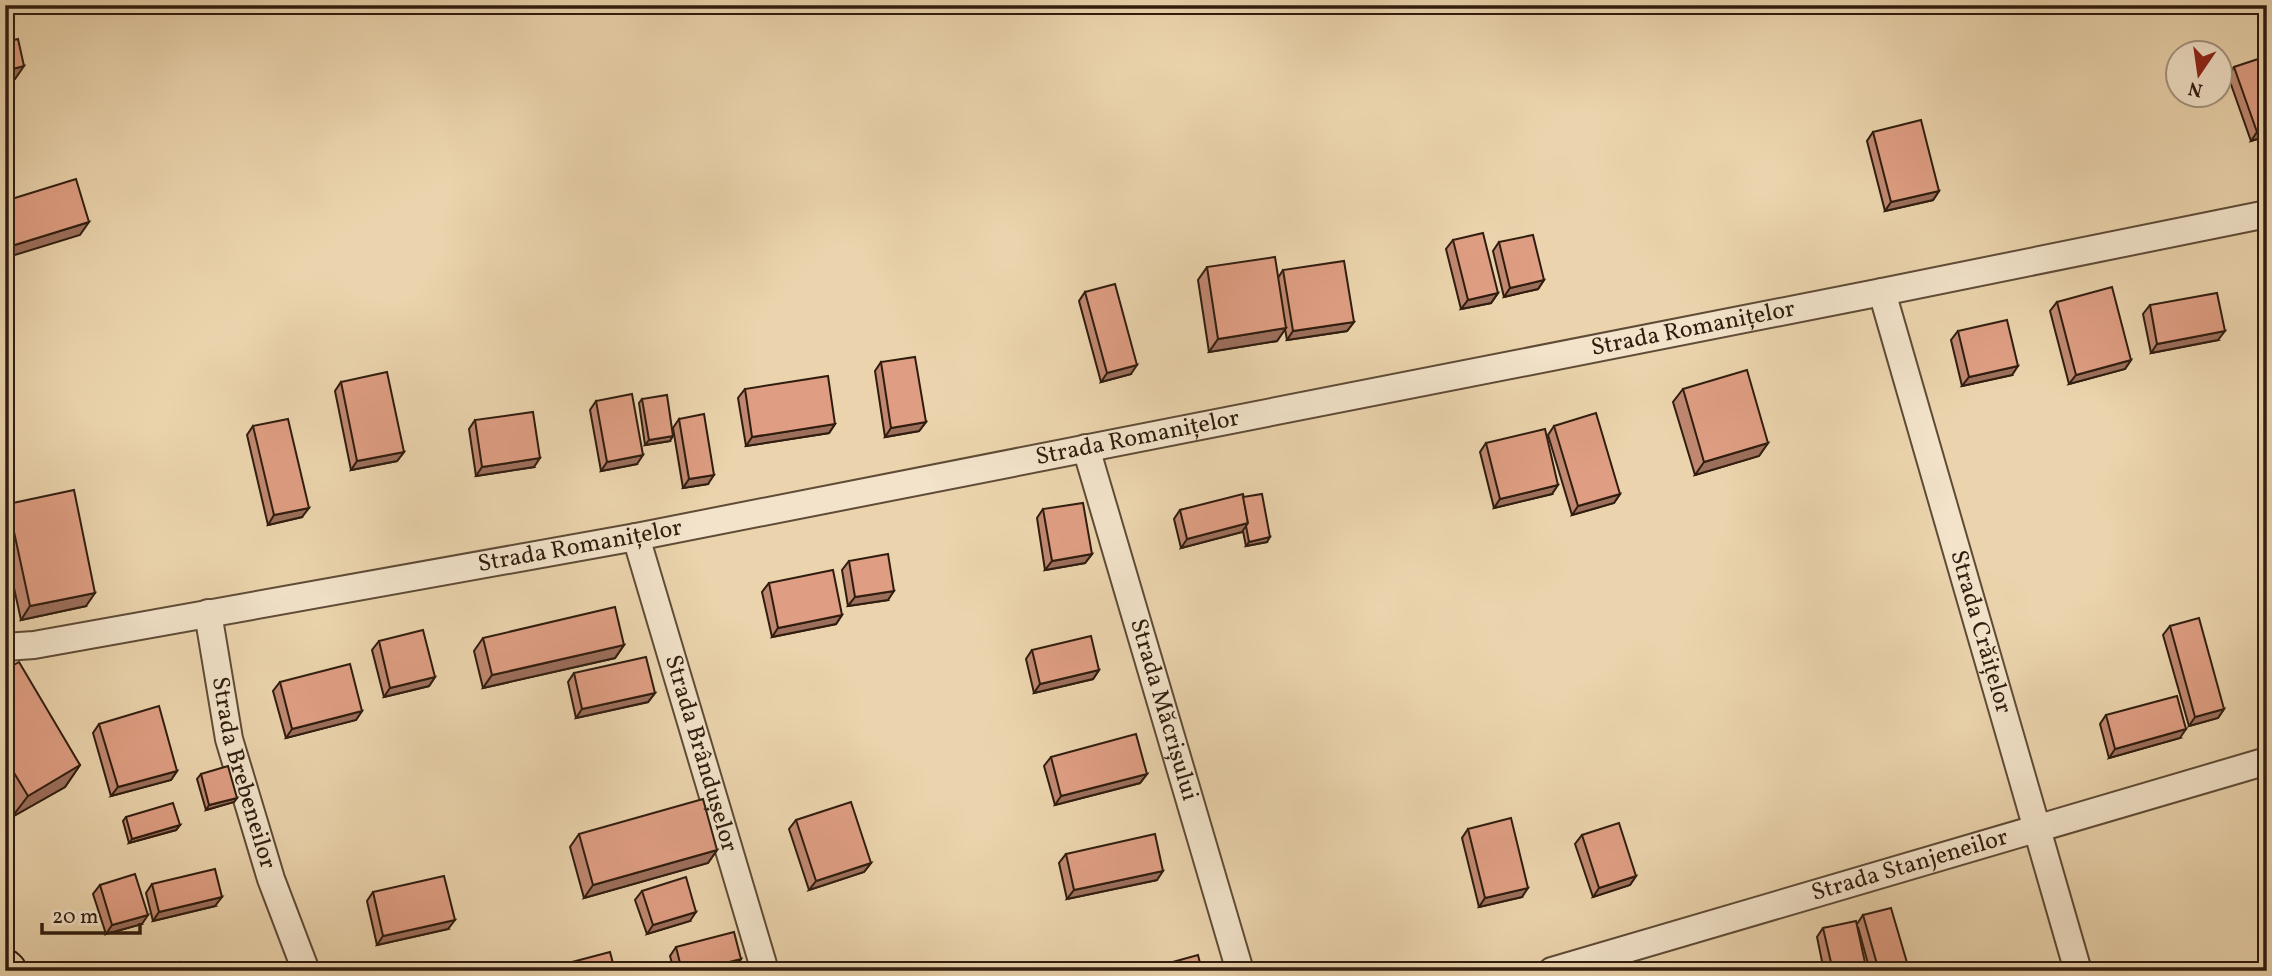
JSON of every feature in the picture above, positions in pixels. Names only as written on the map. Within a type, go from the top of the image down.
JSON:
[{"type":"street","name":"Strada Romanițelor","points":[[5,647],[34,645],[636,537],[2267,214]]},
{"type":"street","name":"Strada Crăițelor","points":[[1882,292],[2078,971]]},
{"type":"street","name":"Strada Măcrișului","points":[[1086,447],[1240,971]]},
{"type":"street","name":"Strada Brândușelor","points":[[636,537],[765,971]]},
{"type":"street","name":"Strada Brebeneilor","points":[[208,613],[229,739],[271,879],[306,971]]},
{"type":"street","name":"Strada Stanjeneilor","points":[[1552,971],[2267,761]]},
{"type":"building","points":[[18,39],[24,66],[5,71],[5,42]]},
{"type":"building","points":[[2264,57],[2267,65],[2267,129],[2257,132],[2234,67]]},
{"type":"building","points":[[1921,120],[1939,191],[1891,202],[1873,132]]},
{"type":"building","points":[[76,179],[89,222],[5,248],[5,201]]},
{"type":"building","points":[[1483,233],[1498,293],[1468,300],[1453,240]]},
{"type":"building","points":[[1533,235],[1544,280],[1510,288],[1499,242]]},
{"type":"building","points":[[1275,257],[1286,328],[1218,339],[1207,267]]},
{"type":"building","points":[[1344,261],[1354,322],[1293,331],[1283,270]]},
{"type":"building","points":[[1115,284],[1137,365],[1107,373],[1085,292]]},
{"type":"building","points":[[2112,287],[2131,360],[2076,375],[2057,302]]},
{"type":"building","points":[[2217,293],[2225,331],[2157,344],[2150,305]]},
{"type":"building","points":[[2007,320],[2018,366],[1969,377],[1958,331]]},
{"type":"building","points":[[915,357],[926,422],[891,428],[881,362]]},
{"type":"building","points":[[1747,370],[1768,443],[1704,462],[1683,389]]},
{"type":"building","points":[[387,372],[404,452],[357,461],[341,382]]},
{"type":"building","points":[[828,376],[835,424],[752,437],[745,389]]},
{"type":"building","points":[[632,394],[643,455],[607,462],[596,401]]},
{"type":"building","points":[[667,395],[673,436],[649,440],[642,399]]},
{"type":"building","points":[[533,412],[540,458],[482,467],[475,420]]},
{"type":"building","points":[[1596,413],[1620,494],[1578,506],[1554,426]]},
{"type":"building","points":[[704,414],[714,475],[689,479],[679,419]]},
{"type":"building","points":[[288,419],[309,508],[274,515],[253,426]]},
{"type":"building","points":[[1545,429],[1558,485],[1500,499],[1486,443]]},
{"type":"building","points":[[74,490],[95,593],[30,606],[8,504]]},
{"type":"building","points":[[1243,494],[1248,523],[1187,539],[1180,510]]},
{"type":"building","points":[[1262,494],[1270,537],[1249,542],[1243,497]]},
{"type":"building","points":[[1083,503],[1092,554],[1052,561],[1043,509]]},
{"type":"building","points":[[888,554],[894,591],[855,597],[849,561]]},
{"type":"building","points":[[833,570],[842,615],[778,628],[769,583]]},
{"type":"building","points":[[615,607],[624,645],[492,675],[483,638]]},
{"type":"building","points":[[2199,618],[2224,709],[2195,717],[2170,626]]},
{"type":"building","points":[[423,630],[435,677],[390,688],[379,641]]},
{"type":"building","points":[[1091,636],[1099,670],[1040,684],[1032,650]]},
{"type":"building","points":[[646,657],[655,693],[582,709],[574,673]]},
{"type":"building","points":[[19,662],[80,765],[28,796],[5,758],[5,670]]},
{"type":"building","points":[[350,664],[362,711],[292,729],[280,682]]},
{"type":"building","points":[[2177,696],[2186,729],[2115,749],[2106,715]]},
{"type":"building","points":[[159,706],[177,771],[118,787],[99,724]]},
{"type":"building","points":[[1136,734],[1147,774],[1061,796],[1051,757]]},
{"type":"building","points":[[228,766],[237,798],[209,805],[201,774]]},
{"type":"building","points":[[703,799],[717,850],[593,885],[579,834]]},
{"type":"building","points":[[851,802],[871,863],[816,881],[796,820]]},
{"type":"building","points":[[173,803],[180,825],[132,839],[126,817]]},
{"type":"building","points":[[1511,818],[1528,888],[1485,898],[1468,829]]},
{"type":"building","points":[[1619,823],[1636,876],[1599,888],[1582,835]]},
{"type":"building","points":[[1155,834],[1163,871],[1074,890],[1066,854]]},
{"type":"building","points":[[215,869],[222,897],[159,912],[152,884]]},
{"type":"building","points":[[135,874],[148,915],[112,925],[100,885]]},
{"type":"building","points":[[444,876],[455,920],[383,936],[373,892]]},
{"type":"building","points":[[686,877],[696,912],[653,925],[642,891]]},
{"type":"building","points":[[1891,908],[1908,966],[1914,964],[1916,971],[1879,971],[1863,915]]},
{"type":"building","points":[[1856,921],[1866,967],[1833,971],[1823,928]]},
{"type":"building","points":[[734,932],[741,959],[695,971],[682,971],[676,947]]},
{"type":"building","points":[[610,952],[615,971],[554,971],[553,967]]},
{"type":"building","points":[[1198,955],[1202,971],[1140,971]]},
{"type":"building","points":[[180,962],[182,971],[143,971]]}]
